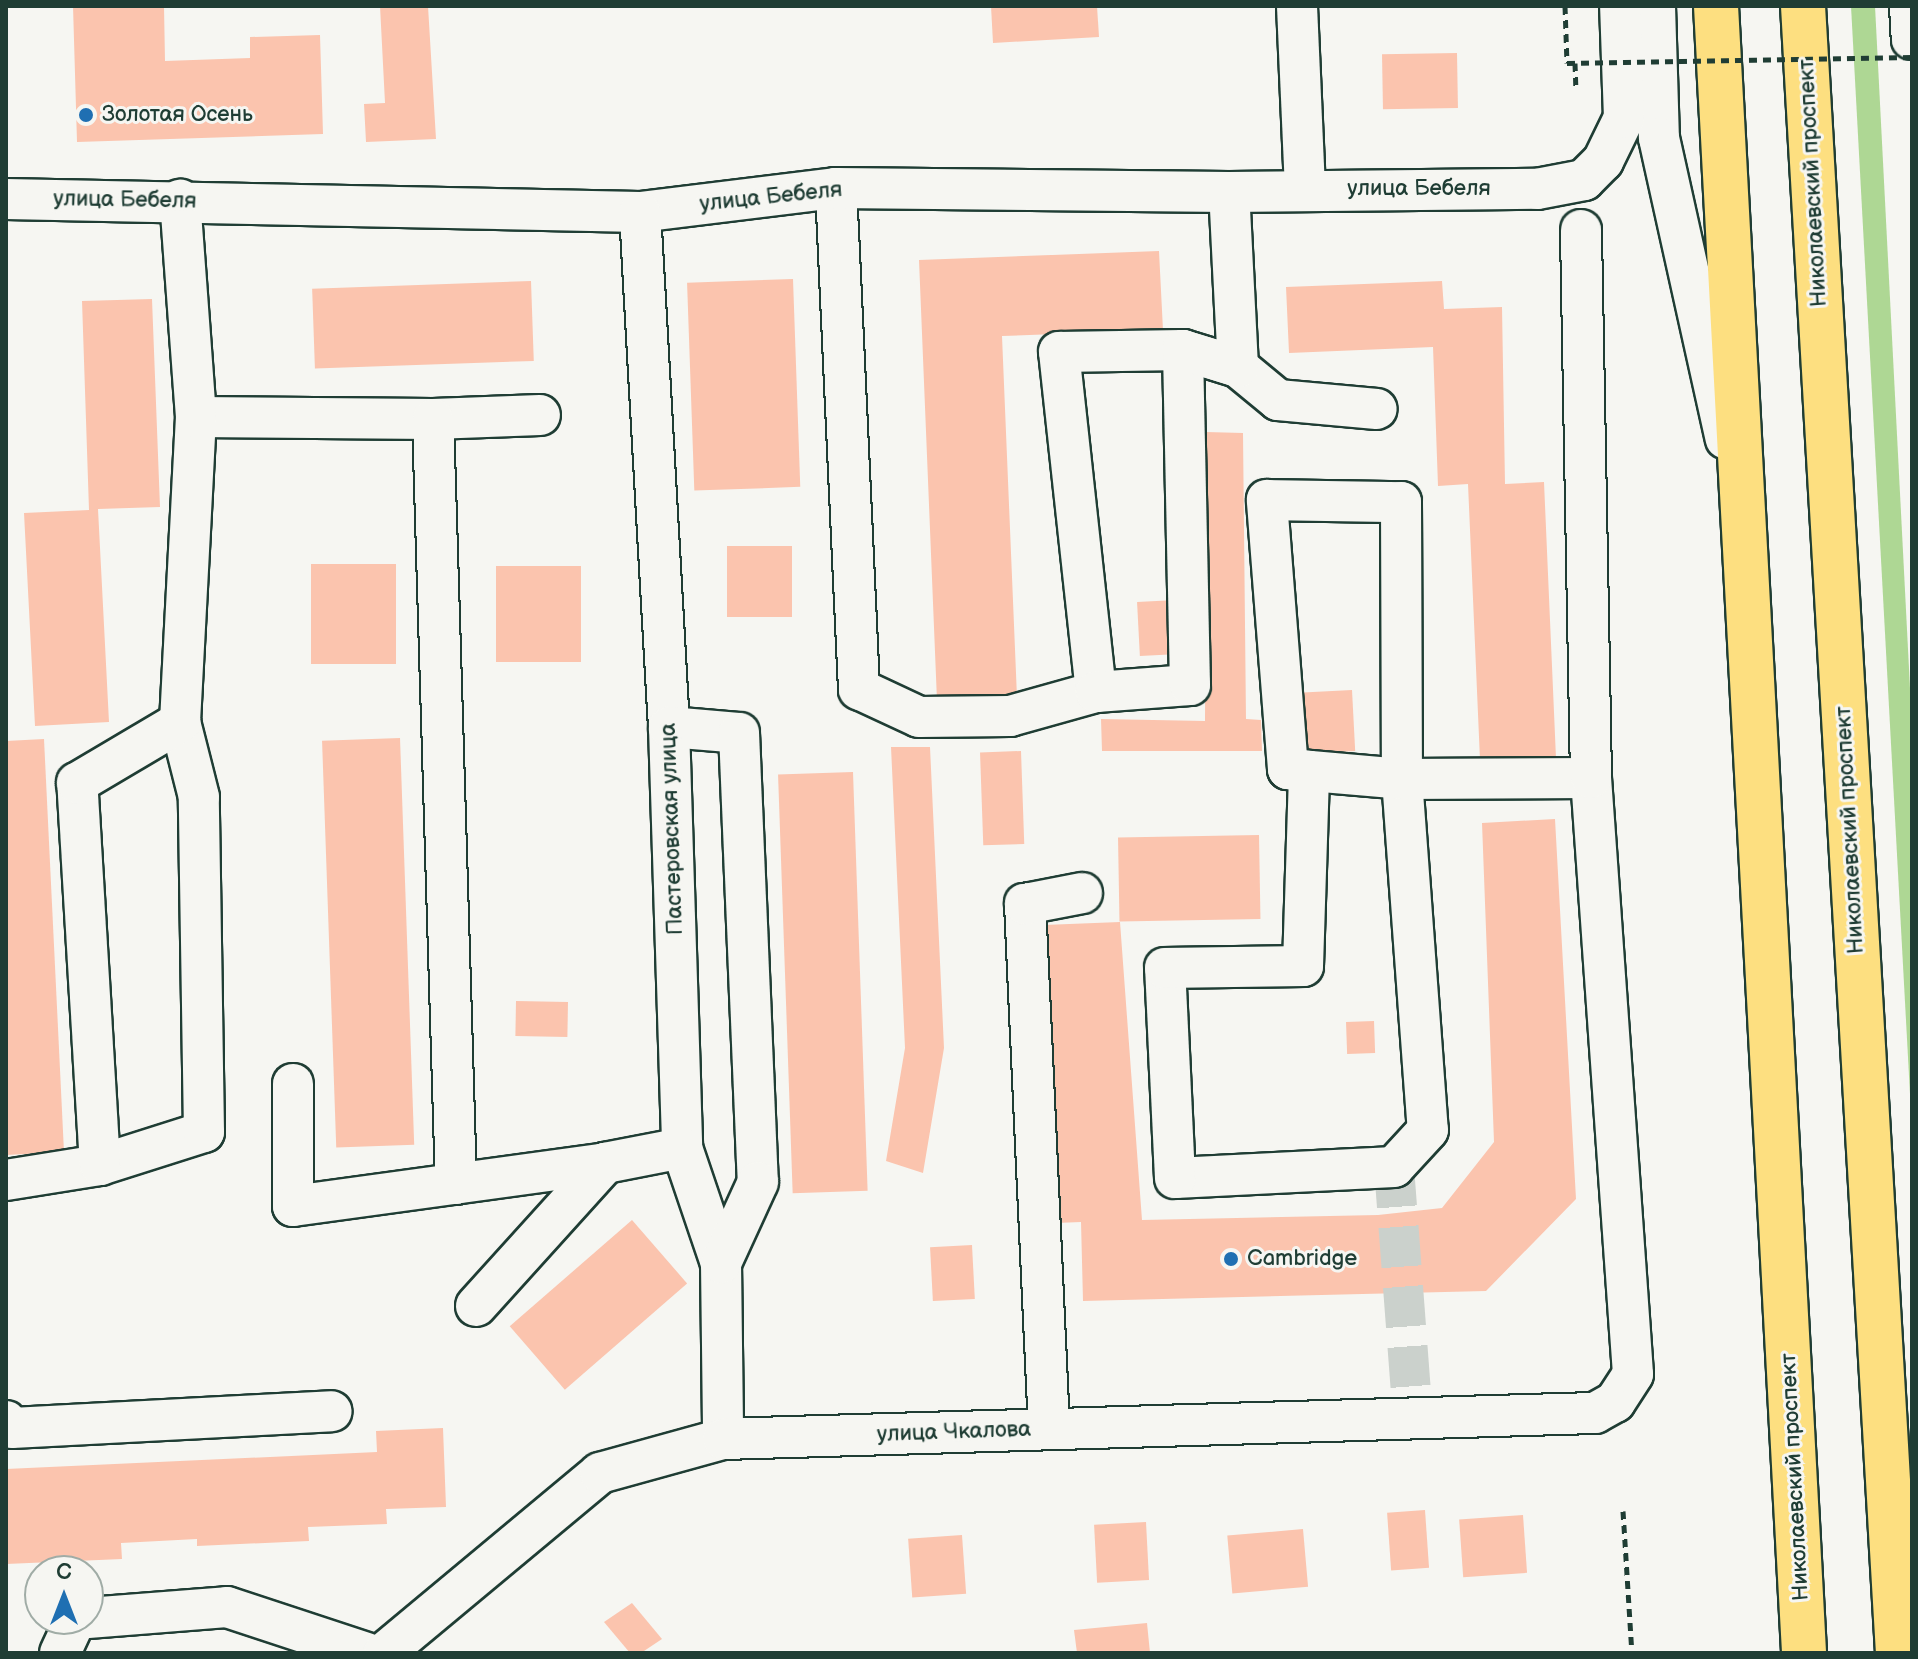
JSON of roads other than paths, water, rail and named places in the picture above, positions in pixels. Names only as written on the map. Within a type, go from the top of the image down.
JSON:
[{"type":"main road","name":"Николаевский проспект","points":[[1716,6],[1804,1653]]},
{"type":"main road","name":"Николаевский проспект","points":[[1803,6],[1898,1653]]},
{"type":"street","points":[[1297,6],[1305,190]]},
{"type":"street","name":"улица Бебеля","points":[[6,199],[180,200],[640,212],[836,188],[1229,192],[1537,189],[1584,180],[1603,161],[1624,118],[1620,6]]},
{"type":"street","points":[[1655,6],[1659,138],[1746,530]]},
{"type":"street","points":[[1910,6],[1912,39]]},
{"type":"street","points":[[836,188],[859,689],[919,717],[1010,716],[1096,692],[1190,685],[1183,350]]},
{"type":"street","points":[[1229,192],[1238,367]]},
{"type":"street","points":[[6,1180],[100,1165],[204,1132],[199,797],[180,722],[196,417],[180,200]]},
{"type":"street","name":"Пастеровская улица","points":[[640,212],[669,727],[682,1148],[721,1263],[723,1439]]},
{"type":"street","points":[[1309,771],[1303,966],[1165,968],[1175,1178],[1394,1167],[1428,1130],[1402,779],[1401,502],[1267,500],[1288,769],[1402,779],[1591,778],[1581,230]]},
{"type":"street","points":[[1096,692],[1059,352],[1183,350],[1238,367],[1278,400],[1377,409]]},
{"type":"street","points":[[196,417],[433,419],[540,415]]},
{"type":"street","points":[[433,419],[456,1184]]},
{"type":"street","points":[[100,1165],[77,783],[180,722]]},
{"type":"street","points":[[669,727],[739,733],[758,1182],[721,1263]]},
{"type":"street","name":"улица Чкалова","points":[[384,1653],[600,1473],[723,1439],[1595,1413],[1615,1402],[1633,1374],[1591,778]]},
{"type":"street","points":[[1049,1428],[1025,904],[1082,893]]},
{"type":"street","points":[[293,1084],[293,1206],[605,1163],[682,1148]]},
{"type":"street","points":[[476,1306],[605,1163]]},
{"type":"street","points":[[6,1421],[12,1428],[332,1411]]},
{"type":"street","points":[[104,1617],[227,1607],[367,1653]]},
{"type":"tunnel","points":[[1394,1167],[1413,1418]]},
{"type":"place","name":"Золотая Осень","points":[[86,115]]},
{"type":"place","name":"Cambridge","points":[[1231,1259]]}]
